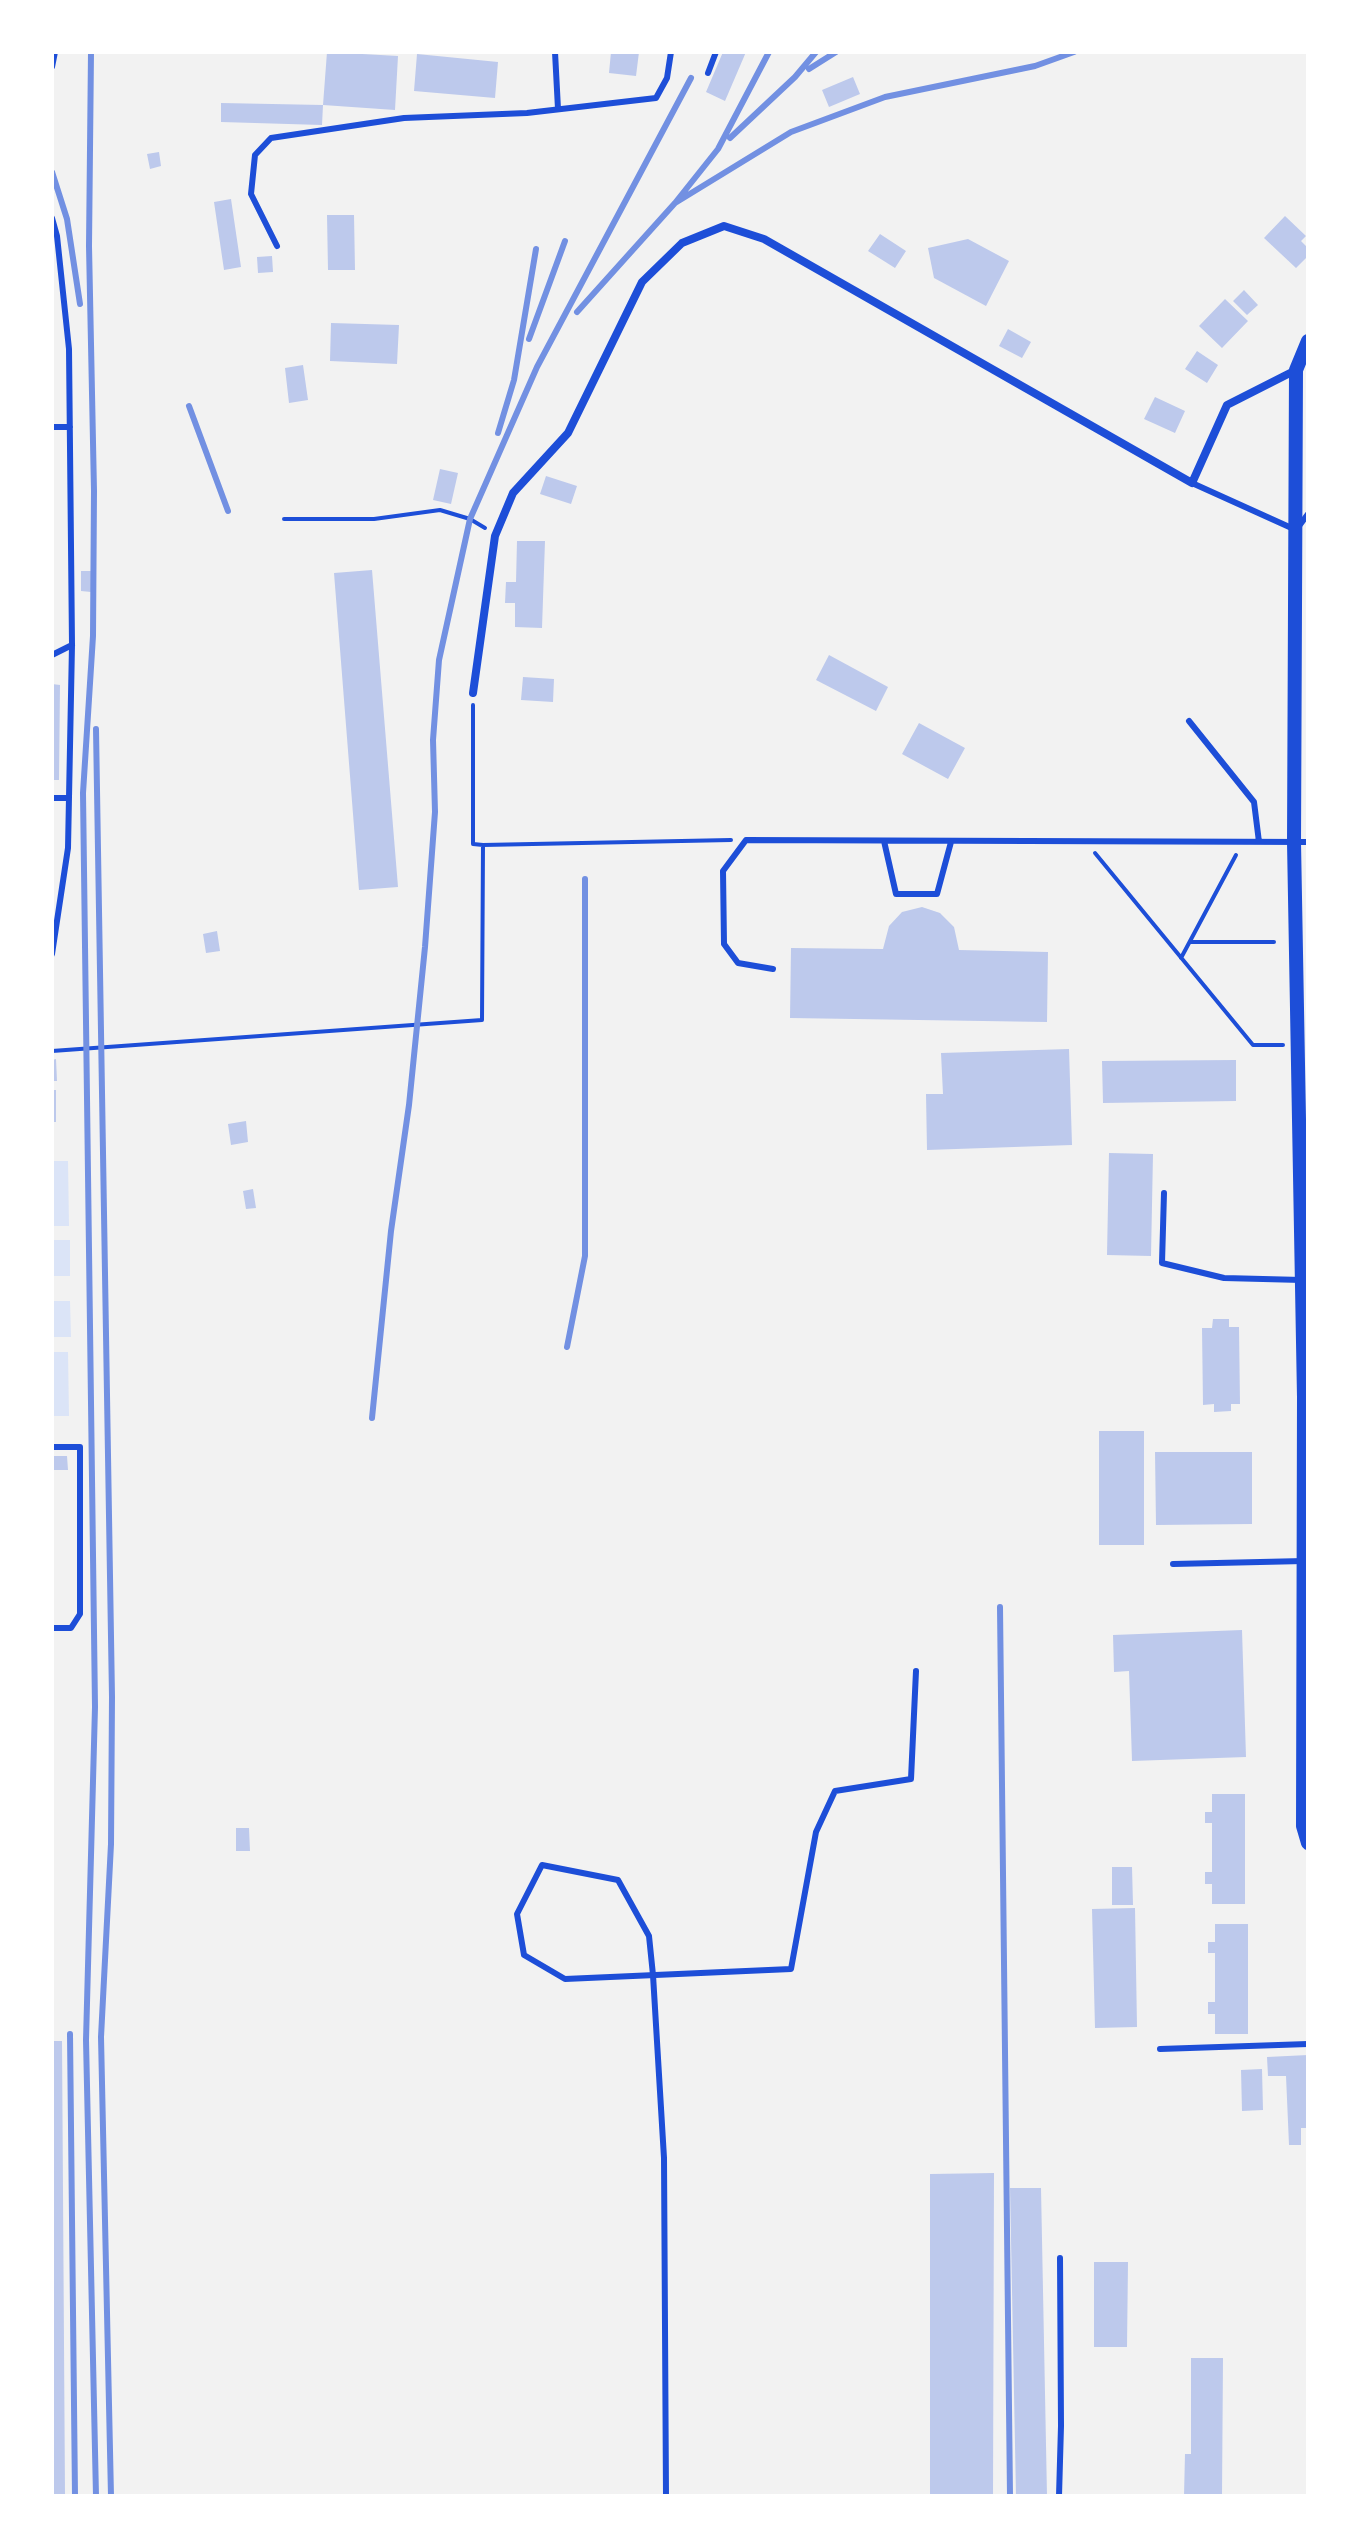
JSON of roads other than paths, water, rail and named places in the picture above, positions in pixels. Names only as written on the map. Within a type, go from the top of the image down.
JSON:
[{"type":"street","points":[[473,693],[495,536],[513,493],[568,433],[642,282],[682,243],[724,226],[764,239],[1192,483],[1227,405],[1296,370]]},
{"type":"street","points":[[1308,341],[1296,370],[1296,530],[1302,660],[1303,1022],[1298,1045],[1304,1561],[1303,1826],[1308,1843]]},
{"type":"lane","points":[[52,67],[55,52]]},
{"type":"lane","points":[[555,52],[558,109]]},
{"type":"lane","points":[[277,246],[251,194],[255,155],[271,138],[404,118],[558,109],[656,98],[667,78],[671,52]]},
{"type":"lane","points":[[708,73],[716,52]]},
{"type":"lane","points":[[52,218],[57,236],[69,349],[72,645],[68,848],[52,954]]},
{"type":"lane","points":[[52,427],[70,427]]},
{"type":"lane","points":[[1192,483],[1296,530],[1308,514]]},
{"type":"lane","points":[[52,655],[72,645]]},
{"type":"lane","points":[[1189,721],[1254,802],[1259,842]]},
{"type":"lane","points":[[52,798],[69,798]]},
{"type":"lane","points":[[773,969],[738,963],[724,944],[723,871],[746,840],[1301,842]]},
{"type":"lane","points":[[884,841],[896,894],[937,894],[951,842]]},
{"type":"lane","points":[[1164,1193],[1162,1263],[1224,1278],[1302,1280]]},
{"type":"lane","points":[[52,1447],[80,1447],[80,1614],[71,1628],[52,1628]]},
{"type":"lane","points":[[1173,1564],[1304,1561]]},
{"type":"lane","points":[[666,2496],[664,2158],[653,1975],[649,1936],[618,1880],[542,1865],[517,1914],[524,1955],[565,1979],[653,1975],[791,1969],[816,1832],[835,1791],[911,1779],[916,1671]]},
{"type":"lane","points":[[1160,2049],[1308,2044]]},
{"type":"lane","points":[[1059,2496],[1060,2258]]},
{"type":"railway","points":[[91,52],[89,246],[94,491],[93,636],[83,793],[95,1707],[86,2040],[96,2496]]},
{"type":"railway","points":[[577,312],[675,203],[718,149],[769,52]]},
{"type":"railway","points":[[730,138],[795,77],[816,52]]},
{"type":"railway","points":[[809,69],[836,52]]},
{"type":"railway","points":[[675,203],[791,132],[885,97],[1035,66],[1074,52]]},
{"type":"railway","points":[[372,1418],[425,947],[435,812],[433,740],[439,660],[470,519],[537,367],[691,78]]},
{"type":"railway","points":[[52,172],[67,219],[80,304]]},
{"type":"railway","points":[[529,339],[565,241]]},
{"type":"railway","points":[[498,433],[514,380],[536,249]]},
{"type":"railway","points":[[189,406],[228,511]]},
{"type":"railway","points":[[96,729],[112,1697],[111,1844],[101,2037],[111,2496]]},
{"type":"railway","points":[[567,1347],[585,1256],[585,879]]},
{"type":"railway","points":[[1000,1607],[1010,2496]]},
{"type":"railway","points":[[70,2034],[75,2496]]}]
